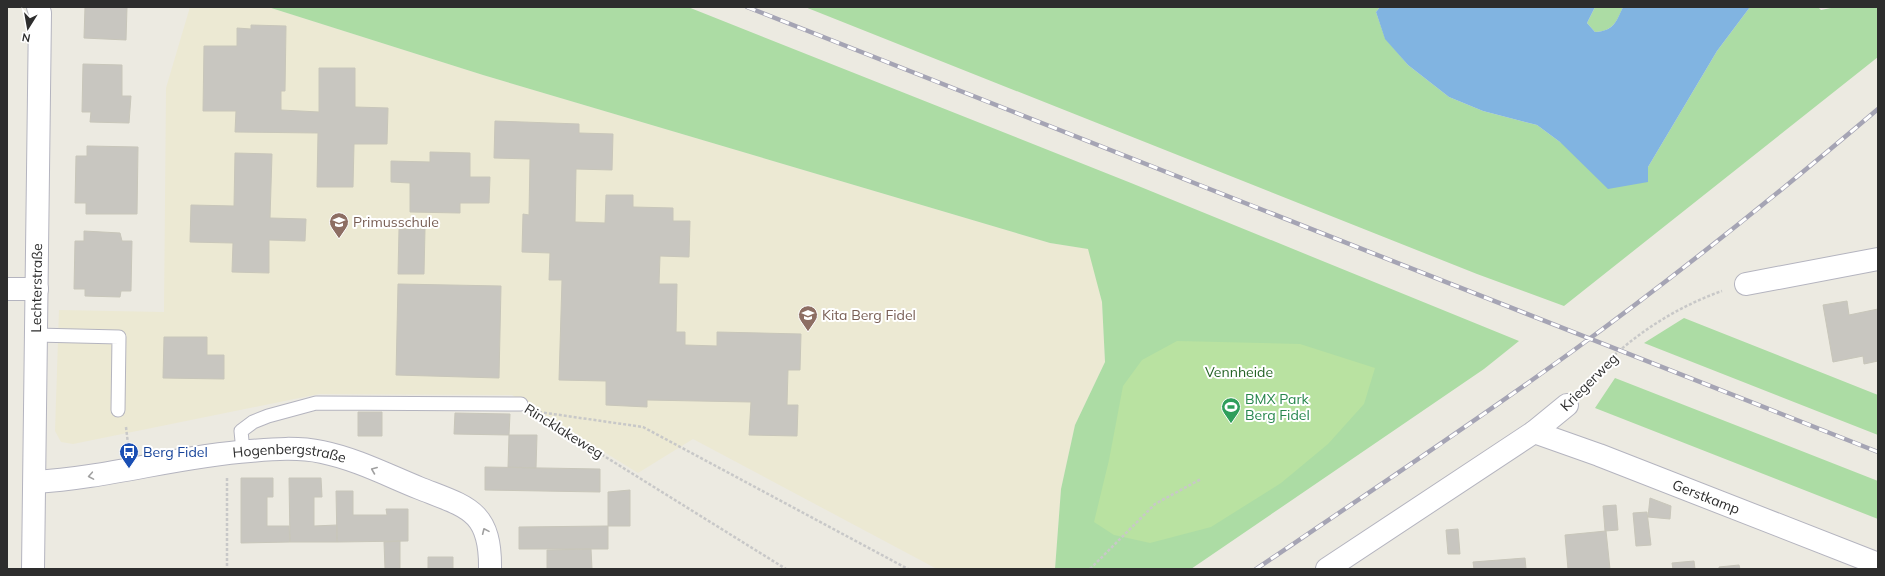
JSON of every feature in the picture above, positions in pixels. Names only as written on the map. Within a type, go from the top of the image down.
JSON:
[{"type":"street","name":"Lechterstraße","points":[[33,569],[40,13],[38,7]]},
{"type":"street","points":[[1746,284],[1878,258]]},
{"type":"street","points":[[7,289],[37,289]]},
{"type":"street","name":"Kriegerweg","points":[[1327,569],[1534,432],[1567,405]]},
{"type":"street","name":"Gerstkamp","points":[[1534,432],[1599,455],[1878,564]]},
{"type":"street","name":"Hogenbergstraße","points":[[34,482],[63,480],[235,452],[288,448],[322,452],[357,462],[465,506],[481,522],[488,538],[490,569]]},
{"type":"lane","points":[[36,335],[119,337],[118,410]]},
{"type":"lane","name":"Rincklakeweg","points":[[235,452],[241,431],[253,422],[316,403],[525,407]]},
{"type":"path","name":"Kriegerweg","points":[[1567,405],[1598,369],[1648,327],[1699,299],[1746,284]]},
{"type":"path","points":[[525,407],[643,427],[908,569]]},
{"type":"path","name":"Rincklakeweg","points":[[525,407],[786,569]]},
{"type":"path","points":[[118,410],[126,418],[128,446],[134,468]]},
{"type":"path","points":[[227,569],[235,452]]},
{"type":"path","points":[[1090,569],[1155,504],[1201,479]]},
{"type":"shaded area","points":[[190,7],[268,7],[483,75],[1050,243],[1089,249],[1102,302],[1105,362],[1075,425],[1061,489],[1055,569],[937,569],[693,439],[638,473],[512,395],[319,394],[73,444],[61,442],[55,431],[59,310],[164,312],[166,88]]},
{"type":"green space","name":"Vennheide","points":[[268,7],[688,7],[1131,183],[1519,341],[1484,369],[1191,569],[1055,569],[1061,489],[1075,425],[1105,362],[1102,302],[1088,249],[1050,243],[483,75]]},
{"type":"green space","points":[[805,7],[1380,7],[1376,12],[1385,38],[1408,65],[1449,97],[1483,111],[1537,125],[1560,142],[1648,182],[1648,167],[1717,51],[1750,7],[1818,7],[1821,10],[1836,7],[1878,7],[1878,57],[1564,306],[1477,274]]},
{"type":"green space","points":[[1595,7],[1623,7],[1616,22],[1610,28],[1595,32],[1587,23]]},
{"type":"green space","points":[[1684,318],[1878,395],[1878,435],[1644,343]]},
{"type":"green space","name":"BMX Park Berg Fidel","points":[[1177,341],[1300,344],[1375,368],[1364,404],[1328,444],[1281,483],[1211,527],[1150,543],[1114,535],[1094,522],[1109,460],[1123,386],[1142,360]]},
{"type":"green space","points":[[1615,378],[1878,481],[1878,519],[1595,408]]},
{"type":"water","points":[[1380,7],[1595,7],[1587,23],[1595,32],[1606,30],[1614,25],[1623,7],[1750,7],[1717,51],[1648,167],[1648,182],[1608,189],[1560,142],[1537,125],[1483,111],[1449,97],[1408,65],[1385,39],[1376,12]]},
{"type":"building","points":[[85,7],[127,7],[126,40],[84,38]]},
{"type":"building","points":[[251,25],[286,26],[285,91],[281,91],[281,110],[319,112],[319,68],[355,68],[355,107],[388,108],[387,144],[354,144],[353,187],[317,187],[318,133],[235,132],[236,111],[203,111],[204,46],[237,46],[237,28],[251,29]]},
{"type":"building","points":[[83,64],[122,65],[122,96],[131,96],[129,123],[90,122],[91,112],[82,112]]},
{"type":"building","points":[[495,121],[579,124],[579,133],[613,134],[612,170],[576,169],[575,222],[605,223],[606,195],[633,195],[633,207],[673,208],[673,221],[690,221],[689,257],[660,256],[659,284],[677,284],[676,332],[685,332],[685,345],[717,346],[717,332],[801,334],[800,370],[788,370],[787,405],[798,405],[797,436],[749,435],[751,402],[647,400],[647,407],[606,405],[606,381],[559,380],[562,280],[549,280],[550,253],[522,252],[523,214],[529,215],[530,159],[494,158]]},
{"type":"building","points":[[87,146],[138,147],[137,214],[86,214],[86,203],[75,203],[76,156],[87,156]]},
{"type":"building","points":[[430,152],[470,153],[470,177],[490,177],[489,203],[460,203],[460,213],[410,212],[410,183],[391,182],[391,161],[430,162]]},
{"type":"building","points":[[235,153],[272,154],[270,218],[306,219],[305,241],[269,240],[269,273],[232,272],[233,243],[190,242],[191,205],[234,206]]},
{"type":"building","points":[[399,229],[425,229],[424,274],[398,274]]},
{"type":"building","points":[[84,231],[120,233],[122,241],[132,241],[131,291],[121,291],[120,297],[85,296],[85,289],[74,289],[75,241],[84,241]]},
{"type":"building","points":[[398,284],[501,286],[499,378],[396,375]]},
{"type":"building","points":[[1847,301],[1849,315],[1878,309],[1878,361],[1864,364],[1863,356],[1833,362],[1823,305]]},
{"type":"building","points":[[164,337],[207,337],[207,355],[224,355],[224,379],[163,378]]},
{"type":"building","points":[[358,412],[382,412],[382,436],[358,436]]},
{"type":"building","points":[[455,413],[510,414],[509,435],[454,434]]},
{"type":"building","points":[[509,435],[537,435],[536,468],[508,467]]},
{"type":"building","points":[[485,467],[600,469],[600,492],[485,490]]},
{"type":"building","points":[[241,478],[273,478],[273,497],[267,497],[267,526],[289,526],[290,542],[241,543]]},
{"type":"building","points":[[289,478],[321,478],[322,497],[314,497],[314,526],[337,525],[337,542],[290,542]]},
{"type":"building","points":[[630,490],[630,526],[608,526],[608,492]]},
{"type":"building","points":[[336,491],[353,491],[353,515],[387,515],[386,509],[408,509],[408,541],[337,542]]},
{"type":"building","points":[[1650,498],[1671,506],[1670,519],[1648,517]]},
{"type":"building","points":[[1616,505],[1618,530],[1605,531],[1603,506]]},
{"type":"building","points":[[1647,512],[1651,545],[1636,546],[1633,513]]},
{"type":"building","points":[[608,526],[608,549],[519,549],[519,527]]},
{"type":"building","points":[[1458,529],[1460,554],[1448,554],[1446,530]]},
{"type":"building","points":[[1606,531],[1610,569],[1568,569],[1565,535]]},
{"type":"building","points":[[400,541],[400,569],[385,569],[384,542]]},
{"type":"building","points":[[591,549],[592,569],[547,569],[547,550]]},
{"type":"building","points":[[428,557],[453,557],[453,569],[428,569]]},
{"type":"building","points":[[1525,558],[1526,569],[1474,569],[1473,562]]},
{"type":"building","points":[[1694,561],[1695,569],[1673,569],[1672,563]]},
{"type":"building","points":[[1739,565],[1740,569],[1719,569],[1719,567]]},
{"type":"railway","points":[[747,7],[1878,452]]},
{"type":"railway","points":[[1256,569],[1414,462],[1610,324],[1726,234],[1878,109]]},
{"type":"place","name":"Primusschule","points":[[339,239]]},
{"type":"place","name":"Kita Berg Fidel","points":[[808,332]]},
{"type":"place","name":"BMX Park Berg Fidel","points":[[1231,424]]},
{"type":"place","name":"Berg Fidel","points":[[129,469]]}]
